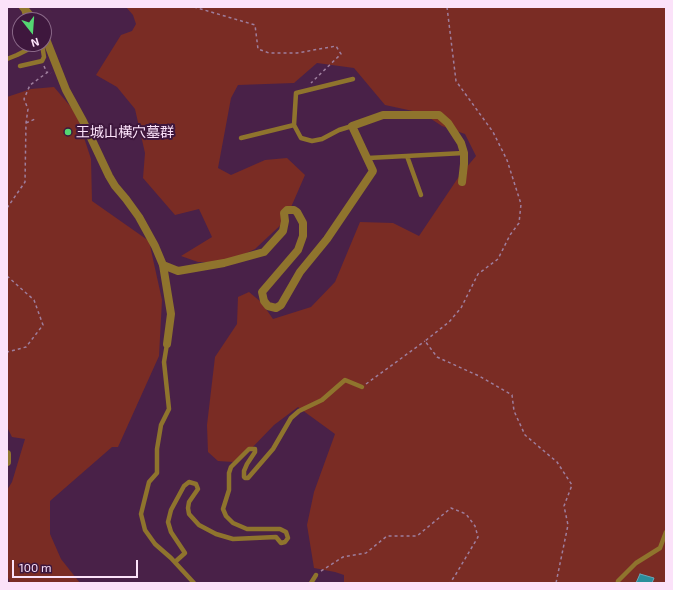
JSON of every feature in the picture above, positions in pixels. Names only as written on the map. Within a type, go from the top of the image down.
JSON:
[{"type":"street","points":[[50,52],[58,73],[109,176],[139,217],[155,246],[163,265],[171,314],[167,344]]},
{"type":"street","points":[[163,265],[178,271],[264,252],[283,231],[285,221],[284,213],[287,210],[297,212],[303,223],[303,236],[298,250],[262,292],[264,301],[268,306],[276,308],[281,305],[300,272],[327,239],[373,171],[352,126],[383,115],[439,115],[448,123],[461,143],[464,153],[462,182]]},
{"type":"street","points":[[7,454],[7,462]]},
{"type":"lane","points":[[7,59],[25,52]]},
{"type":"lane","points":[[20,66],[42,60],[44,57],[43,52]]},
{"type":"lane","points":[[352,126],[339,130],[322,139],[312,141],[300,138],[294,125],[296,93],[353,79]]},
{"type":"lane","points":[[242,138],[294,125]]},
{"type":"lane","points":[[368,158],[464,153]]},
{"type":"lane","points":[[407,156],[421,195]]},
{"type":"lane","points":[[167,344],[164,362],[169,409],[161,426],[157,449],[157,473],[149,482],[141,514],[145,530],[155,544],[175,562],[194,583]]},
{"type":"lane","points":[[175,562],[185,553],[171,532],[168,522],[171,510],[184,486],[189,482],[196,484],[198,489],[189,502],[189,514],[200,525],[216,534],[233,538],[276,537],[281,543],[285,542],[288,538],[286,532],[280,529],[247,529],[233,523],[226,516],[223,509],[229,490],[229,473],[231,467],[250,449],[255,449],[255,452],[244,471],[244,477],[248,478],[273,449],[291,418],[299,411],[322,400],[346,380],[362,387]]},
{"type":"lane","points":[[618,583],[618,581],[636,564],[660,548],[666,532]]},
{"type":"lane","points":[[311,583],[316,574]]},
{"type":"path","points":[[194,7],[255,25],[258,49],[269,53],[298,53],[336,46],[341,54],[309,84]]},
{"type":"path","points":[[362,387],[425,341],[453,318],[461,308],[478,274],[498,259],[510,235],[519,223],[521,204],[507,160],[493,132],[456,81],[447,7]]},
{"type":"path","points":[[7,208],[25,182],[26,123],[28,109],[24,99],[30,85],[48,72],[58,73]]},
{"type":"path","points":[[26,123],[35,119]]},
{"type":"path","points":[[7,276],[34,300],[43,325],[26,347],[7,352]]},
{"type":"path","points":[[425,341],[437,357],[479,376],[512,395],[514,411],[525,435],[557,462],[572,486],[564,506],[568,525],[556,583]]},
{"type":"path","points":[[316,574],[343,557],[366,553],[387,536],[417,536],[451,508],[466,514],[475,526],[478,537],[450,583]]},
{"type":"shaded area","points":[[126,7],[666,7],[666,583],[344,583],[344,575],[314,568],[307,525],[314,492],[335,434],[298,407],[274,425],[248,452],[233,462],[218,461],[208,452],[207,425],[215,357],[237,324],[238,297],[249,292],[261,302],[273,319],[311,307],[335,282],[360,222],[393,223],[419,236],[460,175],[476,156],[465,134],[442,126],[422,113],[385,105],[354,68],[317,63],[294,83],[238,85],[231,98],[218,168],[231,175],[265,160],[287,158],[305,175],[285,221],[255,249],[232,260],[214,262],[198,262],[181,256],[212,237],[199,209],[175,215],[143,178],[145,153],[135,109],[117,87],[96,75],[121,35],[132,31],[136,24],[133,15]]},
{"type":"shaded area","points":[[54,87],[76,113],[91,159],[92,201],[149,241],[162,300],[159,356],[118,447],[112,447],[50,501],[50,534],[61,559],[80,583],[10,583],[7,575],[7,490],[12,482],[25,439],[12,437],[7,427],[7,97],[31,89]]},
{"type":"shaded area","points":[[640,574],[654,578],[652,583],[636,583]]},
{"type":"place","name":"王城山横穴墓群","points":[[68,132]]}]
